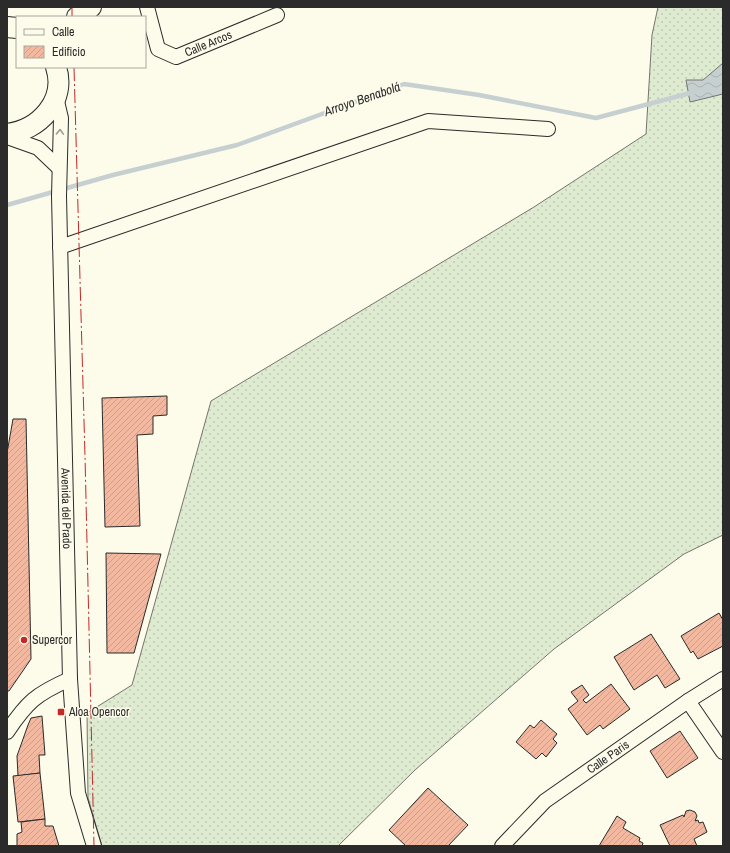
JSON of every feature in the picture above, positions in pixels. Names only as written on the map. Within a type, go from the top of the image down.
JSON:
[{"type":"street","points":[[78,16],[91,7]]},
{"type":"street","name":"Calle Arcos","points":[[147,7],[158,49],[176,57],[277,15]]},
{"type":"street","points":[[7,135],[30,128],[41,120],[50,109],[56,97],[58,83],[56,68]]},
{"type":"street","name":"Avenida del Prado","points":[[56,97],[61,118],[59,168],[60,247],[70,679],[78,792],[94,846]]},
{"type":"street","points":[[60,247],[428,121],[548,129]]},
{"type":"street","points":[[7,135],[38,148],[59,168]]},
{"type":"street","points":[[7,732],[23,708],[45,690],[70,679]]},
{"type":"street","name":"Calle Paris","points":[[502,846],[545,801],[688,701],[723,679]]},
{"type":"street","points":[[688,701],[723,752]]},
{"type":"green space","points":[[658,7],[723,7],[723,535],[684,554],[554,649],[415,770],[338,846],[102,846],[88,798],[87,713],[132,685],[211,401],[534,207],[646,134],[652,35]]},
{"type":"water","points":[[723,63],[723,94],[690,102],[686,80],[703,80]]},
{"type":"building","points":[[167,396],[167,415],[153,416],[153,434],[137,435],[140,526],[105,527],[102,398]]},
{"type":"building","points":[[13,419],[26,419],[31,659],[9,691],[7,691],[7,453]]},
{"type":"building","points":[[106,553],[161,554],[134,653],[107,653]]},
{"type":"building","points":[[719,613],[723,620],[723,646],[698,659],[693,651],[691,653],[681,636]]},
{"type":"building","points":[[651,634],[680,679],[665,688],[657,675],[634,690],[614,657]]},
{"type":"building","points":[[611,684],[630,709],[603,729],[600,725],[587,735],[568,709],[578,701],[571,692],[582,685],[589,695],[583,700],[586,703]]},
{"type":"building","points":[[42,716],[45,755],[39,755],[40,773],[18,776],[17,756],[28,725],[31,718]]},
{"type":"building","points":[[541,720],[557,734],[553,739],[557,743],[546,757],[542,753],[536,759],[516,742],[530,725],[534,728]]},
{"type":"building","points":[[680,731],[698,758],[667,778],[650,751]]},
{"type":"building","points":[[40,773],[45,819],[18,822],[13,776]]},
{"type":"building","points":[[428,788],[468,825],[448,846],[406,846],[389,830]]},
{"type":"building","points":[[690,810],[695,812],[697,816],[695,821],[698,820],[699,823],[703,822],[707,832],[694,839],[697,846],[670,846],[660,825],[683,815],[684,817],[686,811]]},
{"type":"building","points":[[617,816],[626,822],[623,828],[640,838],[639,841],[643,843],[642,846],[599,846]]},
{"type":"building","points":[[45,819],[45,826],[53,826],[59,846],[17,846],[17,834],[22,832],[21,822]]},
{"type":"waterway","name":"Arroyo Benabolá","points":[[7,205],[113,175],[237,145],[404,84],[479,95],[596,118],[694,92]]},
{"type":"power","points":[[72,7],[72,16]]},
{"type":"power","points":[[74,68],[94,846]]},
{"type":"place","name":"Supercor","points":[[24,640]]},
{"type":"place","name":"Aloa Opencor","points":[[61,712]]}]
